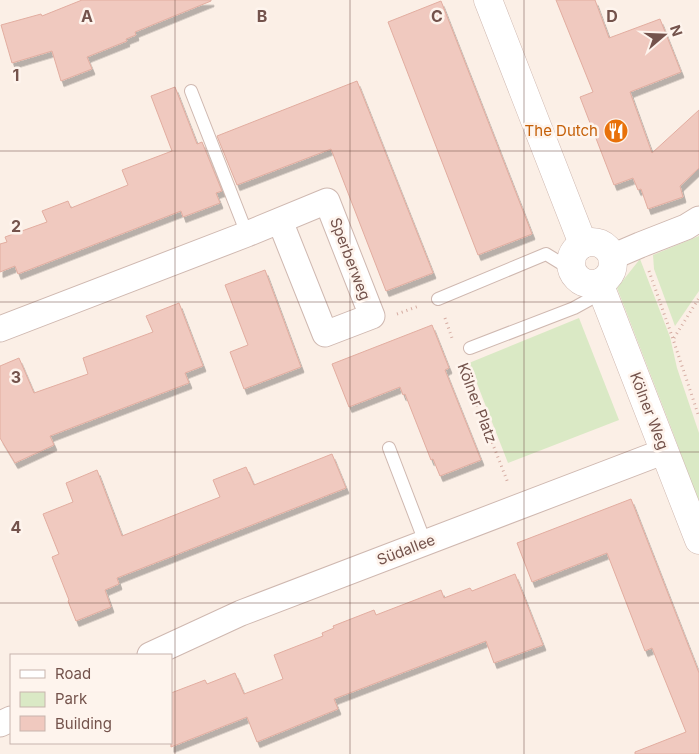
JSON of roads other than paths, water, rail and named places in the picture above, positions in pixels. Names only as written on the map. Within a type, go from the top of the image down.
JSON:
[{"type":"street","points":[[488,0],[583,244]]},
{"type":"street","name":"Sperberweg","points":[[0,329],[247,234],[327,201],[372,316],[324,334],[280,221]]},
{"type":"street","points":[[612,257],[686,227],[699,219]]},
{"type":"street","points":[[590,242],[604,246],[612,257],[613,263],[609,275],[601,287],[580,280],[572,270],[571,264],[574,252],[583,244],[590,242]]},
{"type":"street","name":"Kölner Weg","points":[[601,287],[699,540]]},
{"type":"street","name":"Südallee","points":[[152,654],[241,614],[664,451]]},
{"type":"lane","points":[[191,91],[247,234]]},
{"type":"lane","points":[[438,299],[546,254],[572,270]]},
{"type":"lane","points":[[470,348],[574,308],[601,287]]},
{"type":"lane","points":[[388,448],[426,542]]},
{"type":"place","name":"The Dutch","points":[[616,131]]}]
